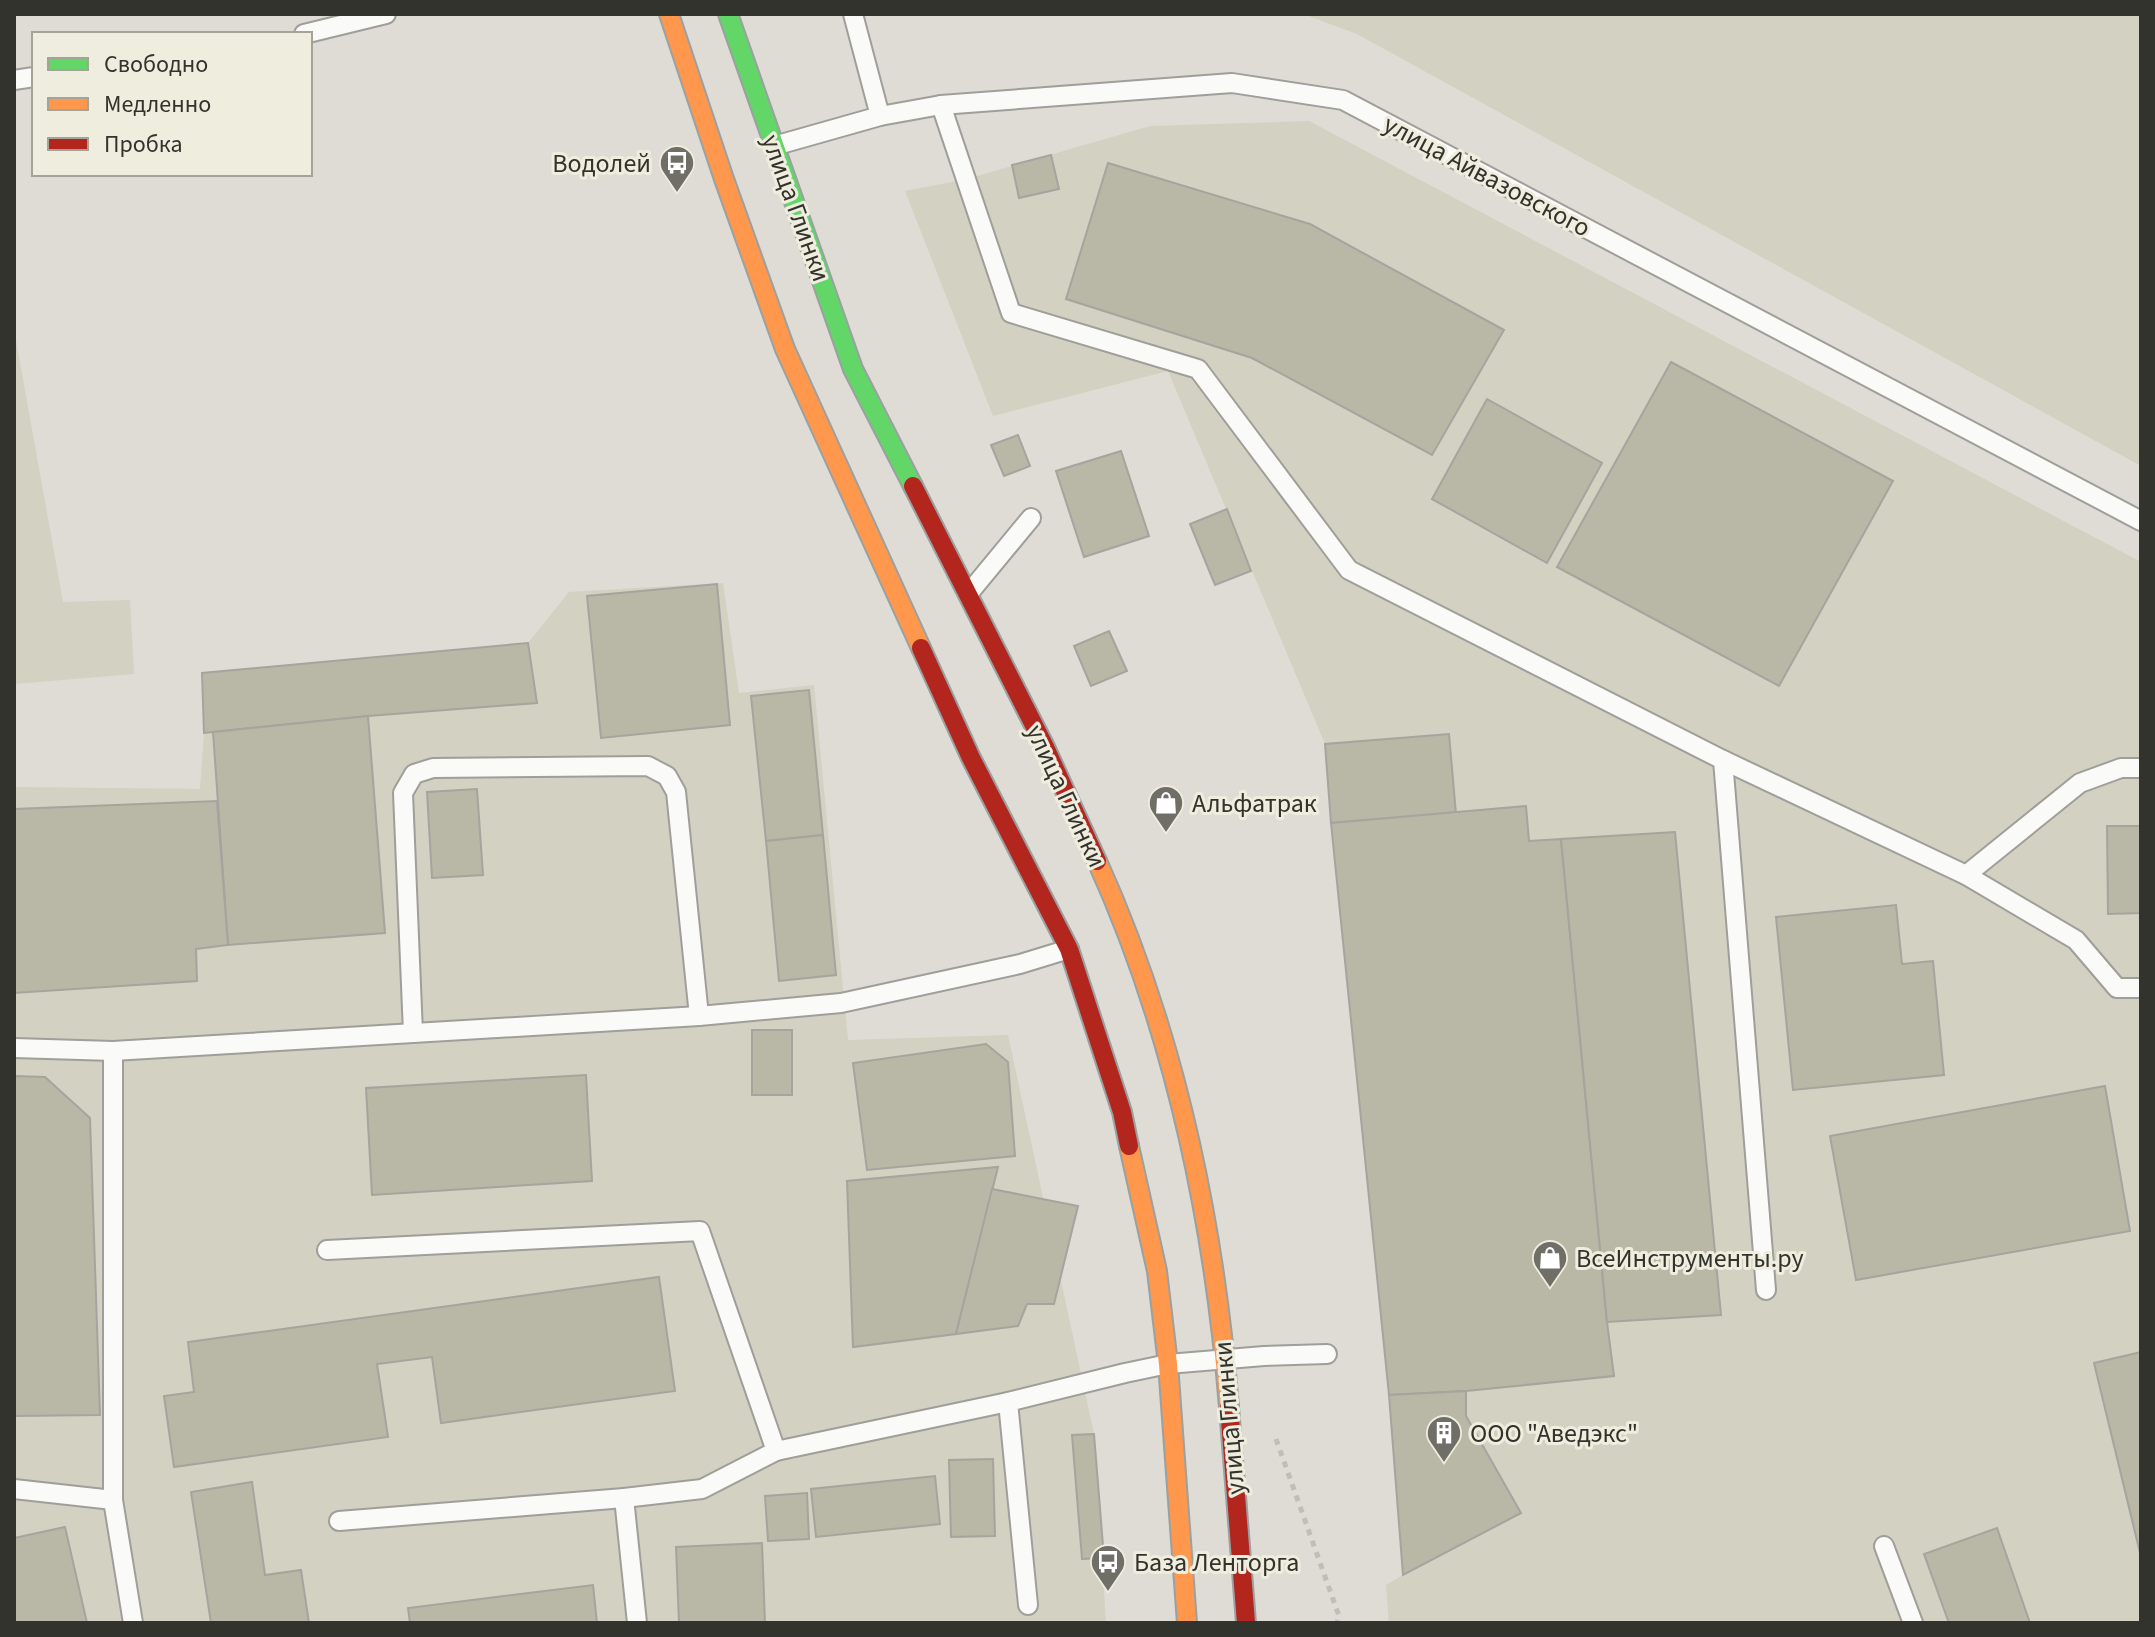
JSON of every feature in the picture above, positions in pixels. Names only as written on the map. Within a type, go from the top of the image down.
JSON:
[{"type":"highway","points":[[669,14],[785,349],[971,758],[1069,949],[1122,1112],[1157,1271],[1168,1364],[1187,1623]]},
{"type":"highway","name":"улица Глинки","points":[[728,14],[853,369],[1045,747],[1114,899],[1146,985],[1185,1123],[1213,1261],[1225,1359],[1246,1623]]},
{"type":"lane","points":[[312,32],[386,14]]},
{"type":"lane","points":[[853,14],[880,116]]},
{"type":"lane","name":"улица Айвазовского","points":[[774,146],[880,116],[941,105],[1232,83],[1343,100],[2141,521]]},
{"type":"lane","points":[[941,105],[1011,313],[1198,369],[1349,570],[1723,760],[1966,875],[2076,940],[2117,988],[2141,988]]},
{"type":"lane","points":[[967,595],[1031,518]]},
{"type":"lane","points":[[1723,760],[1766,1290]]},
{"type":"lane","points":[[413,1033],[403,793],[414,774],[433,768],[648,766],[667,776],[676,792],[699,1016]]},
{"type":"lane","points":[[1966,875],[2080,783],[2121,768],[2141,768]]},
{"type":"lane","points":[[14,1048],[113,1051],[699,1016],[841,1003],[1020,964],[1069,949]]},
{"type":"lane","points":[[113,1051],[113,1500],[133,1623]]},
{"type":"lane","points":[[327,1250],[700,1231],[776,1451]]},
{"type":"lane","points":[[339,1521],[702,1489],[776,1451],[1008,1402],[1125,1373],[1168,1364],[1327,1354]]},
{"type":"lane","points":[[1008,1402],[1028,1605]]},
{"type":"lane","points":[[14,1489],[113,1500]]},
{"type":"lane","points":[[624,1498],[637,1623]]},
{"type":"lane","points":[[1884,1546],[1913,1623]]},
{"type":"path","points":[[1272,1428],[1339,1616],[1337,1623]]},
{"type":"shaded area","points":[[1303,14],[2141,14],[2141,466],[1357,34]]},
{"type":"shaded area","name":"ООО \"Аведэкс\"","points":[[1309,121],[2141,562],[2141,1623],[1389,1623],[1386,1585],[1403,1575],[1389,1395],[1325,744],[1168,371],[993,416],[905,191],[967,179],[1150,126]]},
{"type":"shaded area","points":[[14,329],[63,602],[130,600],[134,674],[14,684]]},
{"type":"shaded area","points":[[723,583],[739,693],[814,685],[848,1040],[1008,1035],[1094,1434],[1106,1623],[14,1623],[14,787],[200,789],[204,733],[202,673],[528,643],[569,592]]},
{"type":"building","points":[[1051,155],[1059,189],[1019,198],[1012,165]]},
{"type":"building","points":[[1108,163],[1310,224],[1504,330],[1432,455],[1252,358],[1066,299]]},
{"type":"building","points":[[1671,362],[1893,481],[1779,686],[1557,567]]},
{"type":"building","points":[[1487,399],[1602,463],[1547,563],[1432,499]]},
{"type":"building","points":[[1018,435],[1030,466],[1004,476],[991,445]]},
{"type":"building","points":[[1121,451],[1149,536],[1084,557],[1056,471]]},
{"type":"building","points":[[1227,509],[1251,571],[1215,585],[1190,524]]},
{"type":"building","points":[[717,584],[730,725],[601,738],[587,596]]},
{"type":"building","points":[[1109,631],[1127,671],[1091,686],[1074,646]]},
{"type":"building","points":[[528,643],[537,703],[204,733],[202,673]]},
{"type":"building","points":[[809,690],[823,835],[766,841],[751,696]]},
{"type":"building","points":[[368,716],[385,933],[228,945],[213,732]]},
{"type":"building","points":[[1449,734],[1456,814],[1331,823],[1325,744]]},
{"type":"building","points":[[477,789],[483,875],[432,878],[427,792]]},
{"type":"building","points":[[217,801],[228,945],[196,949],[197,981],[14,993],[14,809]]},
{"type":"building","name":"ООО \"Аведэкс\"","points":[[1526,806],[1529,841],[1561,839],[1614,1376],[1466,1391],[1389,1395],[1331,823]]},
{"type":"building","points":[[2107,826],[2141,826],[2141,913],[2108,914]]},
{"type":"building","points":[[1675,832],[1721,1315],[1607,1322],[1561,839]]},
{"type":"building","points":[[823,835],[836,975],[779,981],[766,841]]},
{"type":"building","points":[[1896,905],[1902,964],[1933,961],[1944,1075],[1793,1090],[1776,917]]},
{"type":"building","points":[[752,1030],[792,1030],[792,1095],[752,1095]]},
{"type":"building","points":[[986,1044],[1008,1062],[1015,1156],[867,1170],[853,1063]]},
{"type":"building","points":[[586,1075],[592,1181],[372,1195],[366,1088]]},
{"type":"building","points":[[14,1076],[45,1077],[90,1118],[100,1415],[14,1416]]},
{"type":"building","points":[[2105,1086],[2130,1231],[1856,1280],[1830,1136]]},
{"type":"building","points":[[998,1167],[956,1334],[853,1347],[847,1181]]},
{"type":"building","points":[[992,1189],[1078,1206],[1054,1304],[1027,1304],[1018,1326],[956,1334]]},
{"type":"building","points":[[659,1277],[675,1391],[441,1423],[432,1357],[377,1364],[388,1437],[174,1467],[164,1396],[194,1392],[188,1342]]},
{"type":"building","points":[[2141,1352],[2141,1557],[2094,1363]]},
{"type":"building","name":"ООО \"Аведэкс\"","points":[[1466,1391],[1466,1416],[1521,1513],[1403,1575],[1389,1395]]},
{"type":"building","points":[[1094,1434],[1104,1558],[1082,1559],[1072,1435]]},
{"type":"building","points":[[993,1459],[995,1536],[951,1537],[949,1460]]},
{"type":"building","points":[[935,1476],[940,1524],[816,1537],[811,1489]]},
{"type":"building","points":[[252,1482],[265,1575],[301,1570],[309,1623],[211,1623],[191,1492]]},
{"type":"building","points":[[807,1493],[809,1539],[768,1541],[765,1496]]},
{"type":"building","points":[[65,1527],[87,1623],[14,1623],[14,1538]]},
{"type":"building","points":[[1997,1528],[2030,1623],[1949,1623],[1924,1554]]},
{"type":"building","points":[[762,1543],[765,1623],[679,1623],[676,1547]]},
{"type":"building","points":[[593,1585],[597,1623],[410,1623],[408,1608]]},
{"type":"traffic: fast","points":[[728,14],[853,369],[913,486]]},
{"type":"traffic: slow","points":[[669,14],[785,349],[921,648]]},
{"type":"traffic: slow","points":[[1097,861],[1148,992],[1186,1128],[1213,1267],[1229,1407]]},
{"type":"traffic: slow","points":[[1129,1146],[1157,1271],[1168,1364],[1187,1623]]},
{"type":"traffic: jam","points":[[913,486],[1045,747],[1097,861]]},
{"type":"traffic: jam","points":[[921,648],[971,758],[1069,949],[1122,1112],[1129,1146]]},
{"type":"traffic: jam","points":[[1229,1407],[1246,1623]]},
{"type":"place","name":"Водолей","points":[[677,194]]},
{"type":"place","name":"Альфатрак","points":[[1166,834]]},
{"type":"place","name":"ВсеИнструменты.ру","points":[[1550,1289]]},
{"type":"place","name":"ООО \"Аведэкс\"","points":[[1444,1464]]},
{"type":"place","name":"База Ленторга","points":[[1108,1593]]}]
